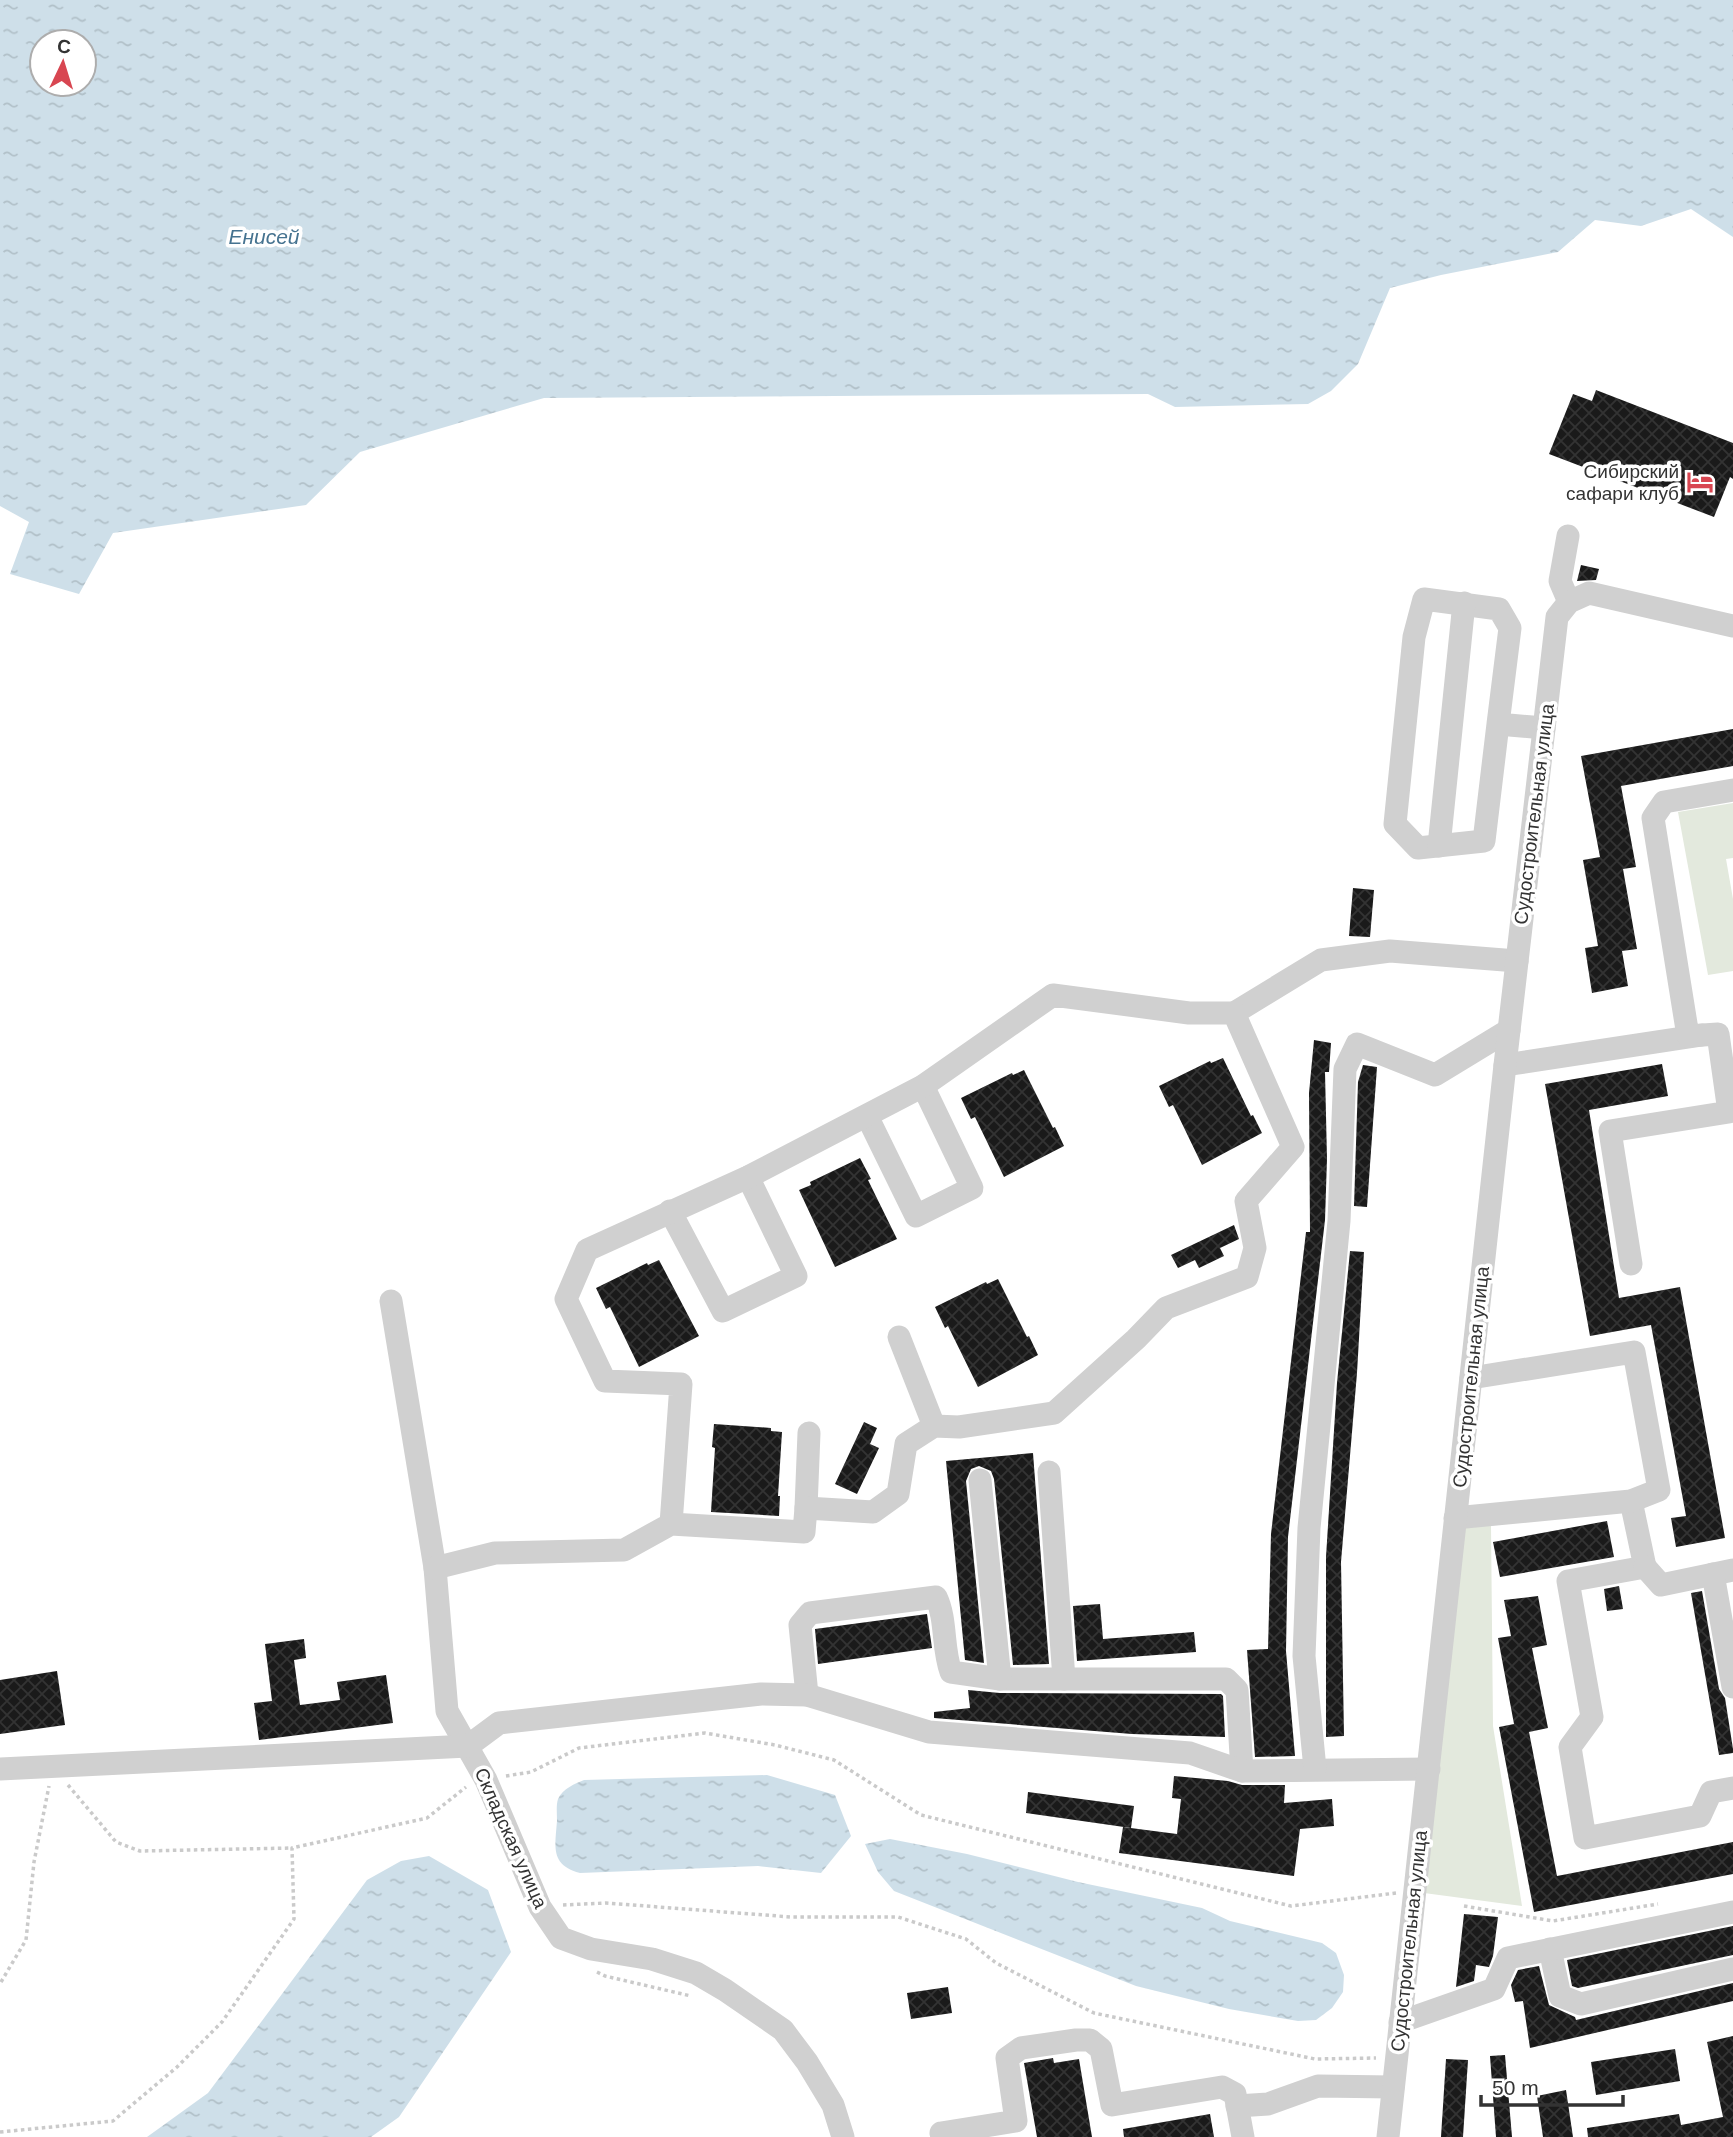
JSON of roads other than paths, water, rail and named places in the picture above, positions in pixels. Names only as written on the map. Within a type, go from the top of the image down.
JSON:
[{"type":"street","name":"Судостроительная улица","points":[[1388,2137],[1505,1065],[1544,728],[1563,610],[1560,581],[1568,536]]},
{"type":"street","points":[[1563,610],[1589,593],[1733,626]]},
{"type":"street","points":[[1424,599],[1499,609],[1510,628],[1498,724],[1484,841],[1418,848],[1395,824],[1414,637],[1424,599]]},
{"type":"street","points":[[1439,846],[1464,603]]},
{"type":"street","points":[[1498,724],[1544,728]]},
{"type":"street","points":[[1688,1036],[1653,818],[1664,802],[1733,790]]},
{"type":"street","points":[[671,1524],[681,1384],[605,1381],[566,1299],[587,1250],[748,1177],[923,1086],[1053,995],[1189,1013],[1234,1013],[1321,960],[1390,951],[1517,961]]},
{"type":"street","points":[[806,1508],[873,1512],[898,1494],[906,1444],[934,1426],[959,1427],[1054,1413],[1166,1308],[1247,1277],[1255,1248],[1246,1201],[1293,1147],[1234,1013]]},
{"type":"street","points":[[1315,1769],[1304,1656],[1309,1528],[1339,1221],[1345,1069],[1357,1044],[1435,1075],[1509,1031]]},
{"type":"street","points":[[1505,1065],[1688,1036],[1726,1033],[1729,1112],[1609,1131],[1631,1264]]},
{"type":"street","points":[[867,1116],[916,1216],[972,1188],[923,1086]]},
{"type":"street","points":[[670,1211],[723,1311],[796,1276],[748,1177]]},
{"type":"street","name":"Складская улица","points":[[391,1301],[435,1567],[447,1711],[486,1780],[540,1908],[561,1938],[591,1949],[652,1959],[696,1973],[783,2029],[833,2105],[843,2137]]},
{"type":"street","points":[[899,1337],[934,1426]]},
{"type":"street","points":[[1455,1518],[1631,1501],[1659,1490],[1634,1352],[1471,1378]]},
{"type":"street","points":[[435,1567],[495,1553],[624,1550],[671,1524],[804,1532],[809,1433]]},
{"type":"street","points":[[1049,1472],[1064,1679]]},
{"type":"street","points":[[980,1480],[1000,1679]]},
{"type":"street","points":[[1631,1501],[1645,1566],[1661,1585],[1723,1572],[1733,1686]]},
{"type":"street","points":[[1645,1566],[1568,1581],[1592,1717],[1570,1747],[1585,1838],[1700,1816],[1711,1792],[1733,1788]]},
{"type":"street","points":[[807,1695],[800,1625],[810,1613],[936,1597],[942,1609],[947,1660],[951,1672],[1000,1679],[1226,1679],[1237,1690],[1242,1771]]},
{"type":"street","points":[[0,1769],[468,1746],[499,1723],[761,1693],[807,1695],[929,1732],[1190,1753],[1242,1771],[1429,1769]]},
{"type":"street","points":[[1401,2022],[1494,1989],[1508,1958],[1733,1912]]},
{"type":"street","points":[[1550,1950],[1560,1996],[1581,2004],[1733,1969]]},
{"type":"street","points":[[942,2137],[941,2133],[1016,2121],[1007,2059],[1021,2048],[1076,2040],[1090,2040],[1101,2049],[1112,2105],[1222,2087],[1235,2094],[1243,2137]]},
{"type":"street","points":[[1237,2106],[1268,2104],[1318,2087],[1393,2087]]},
{"type":"water","name":"Енисей","points":[[0,0],[1733,0],[1733,237],[1691,209],[1641,226],[1595,220],[1558,252],[1390,288],[1358,364],[1331,391],[1308,404],[1175,407],[1148,394],[544,398],[360,452],[306,505],[113,533],[79,594],[10,574],[29,522],[0,506]]},
{"type":"water","points":[[767,1775],[835,1795],[851,1836],[821,1873],[758,1866],[580,1873],[563,1865],[556,1854],[558,1799],[566,1789],[584,1780]]},
{"type":"water","points":[[890,1839],[1202,1908],[1230,1921],[1322,1943],[1336,1953],[1344,1975],[1343,1992],[1332,2008],[1316,2020],[1298,2021],[1229,2009],[1136,1986],[894,1891],[878,1872],[865,1844]]},
{"type":"water","points":[[429,1856],[488,1890],[511,1952],[399,2117],[371,2137],[147,2137],[208,2093],[367,1880],[401,1861]]},
{"type":"place","name":"Сибирский сафари клуб","points":[[1700,482]]}]
